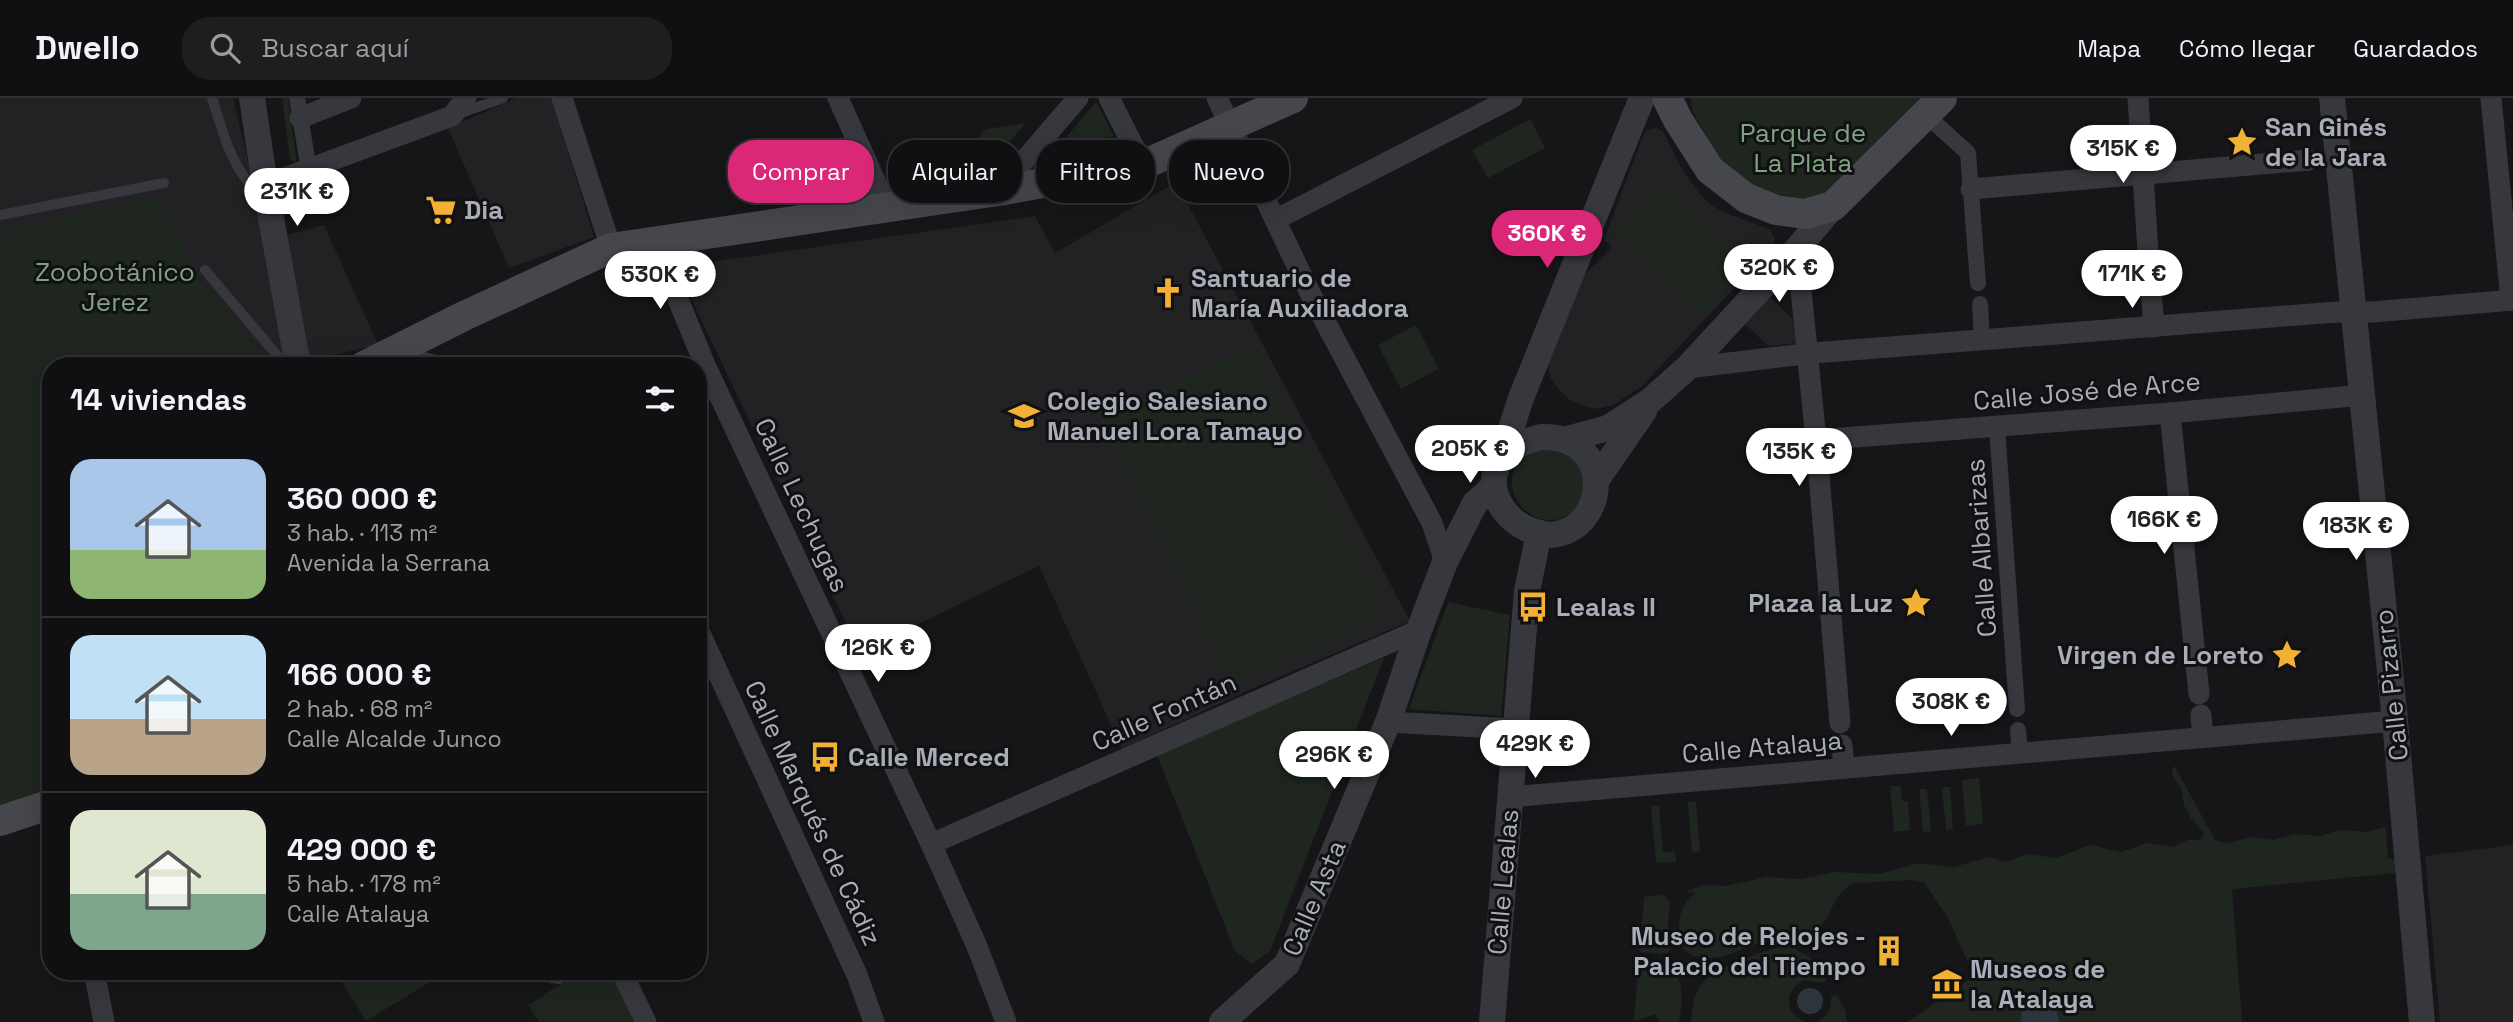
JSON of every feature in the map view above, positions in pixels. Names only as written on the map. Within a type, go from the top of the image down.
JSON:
[{"type":"main road","points":[[1155,160],[1293,98]]},
{"type":"main road","points":[[1667,98],[1710,170],[1746,198],[1776,210],[1806,214],[1833,206],[1934,106]]},
{"type":"main road","points":[[381,357],[611,248],[902,203]]},
{"type":"main road","points":[[0,821],[42,807]]},
{"type":"street","points":[[252,98],[296,357]]},
{"type":"street","points":[[309,170],[299,108],[351,98]]},
{"type":"street","points":[[265,186],[452,116],[466,98]]},
{"type":"street","points":[[562,98],[611,248]]},
{"type":"street","points":[[838,98],[886,205]]},
{"type":"street","points":[[1022,163],[1078,98]]},
{"type":"street","points":[[1109,98],[1130,140]]},
{"type":"street","points":[[1217,98],[1350,369],[1432,523],[1446,562]]},
{"type":"street","points":[[1275,220],[1512,98]]},
{"type":"street","points":[[2138,98],[2149,268]]},
{"type":"street","name":"Calle Pizarro","points":[[2332,98],[2395,721],[2422,1022]]},
{"type":"street","points":[[1687,368],[1808,354],[2512,300],[2491,98]]},
{"type":"street","points":[[1567,439],[1588,457],[1597,479],[1596,491],[1591,505],[1574,526],[1551,535],[1539,533],[1508,517],[1494,486],[1521,398],[1638,101]]},
{"type":"street","points":[[1934,106],[1968,153],[1978,283]]},
{"type":"street","points":[[1971,189],[2309,160]]},
{"type":"street","points":[[1500,460],[1513,448],[1528,441],[1549,437],[1567,439],[1608,428],[1650,401],[1687,368],[1833,206]]},
{"type":"street","name":"Calle Lechugas","points":[[654,241],[699,357]]},
{"type":"street","points":[[1797,249],[1840,723]]},
{"type":"street","points":[[2151,290],[2154,327]]},
{"type":"street","points":[[1980,304],[1982,340]]},
{"type":"street","points":[[1718,334],[1724,352],[1742,361]]},
{"type":"street","points":[[393,351],[414,357]]},
{"type":"street","name":"Calle Lechugas","points":[[707,376],[931,844],[976,944],[1006,1022]]},
{"type":"street","name":"Calle José de Arce","points":[[1816,440],[2170,414],[2362,395]]},
{"type":"street","points":[[1597,479],[1650,401]]},
{"type":"street","points":[[2170,414],[2199,694]]},
{"type":"street","name":"Calle Albarizas","points":[[1997,426],[2017,709]]},
{"type":"street","name":"Calle Asta","points":[[1232,1019],[1287,964],[1388,722],[1419,630],[1446,562],[1475,503],[1494,486]]},
{"type":"street","name":"Calle Lealas","points":[[1492,1022],[1527,591],[1539,533]]},
{"type":"street","name":"Calle Fontán","points":[[931,844],[1419,630]]},
{"type":"street","name":"Calle Marqués de Cádiz","points":[[707,649],[857,975],[874,1022]]},
{"type":"street","points":[[2201,715],[2203,737]]},
{"type":"street","name":"Calle Atalaya","points":[[1510,797],[2395,721]]},
{"type":"street","points":[[1388,722],[1515,729]]},
{"type":"street","points":[[2018,730],[2020,753]]},
{"type":"street","points":[[1842,745],[1844,768]]},
{"type":"street","points":[[96,980],[104,1022]]},
{"type":"street","points":[[625,980],[646,1022]]},
{"type":"lane","points":[[212,98],[239,172],[250,185],[265,186]]},
{"type":"lane","points":[[452,116],[503,98]]},
{"type":"lane","points":[[0,215],[164,183]]},
{"type":"lane","points":[[205,270],[278,357]]},
{"type":"shaded area","points":[[0,98],[233,98],[250,169],[284,357],[264,357],[196,274],[161,198],[0,230]]},
{"type":"shaded area","points":[[516,98],[552,98],[594,237],[509,268],[448,128]]},
{"type":"shaded area","points":[[1656,128],[1663,132],[1684,173],[1702,196],[1726,213],[1769,229],[1775,238],[1772,248],[1642,386],[1613,405],[1596,409],[1583,406],[1570,400],[1557,387],[1551,379],[1548,364],[1583,276],[1612,248],[1604,239],[1643,136],[1647,130]]},
{"type":"shaded area","name":"Colegio Salesiano Manuel Lora Tamayo","points":[[1169,186],[1169,203],[1187,203],[1410,621],[1242,693],[1122,749],[1039,566],[860,652],[676,267],[1035,216],[1055,253],[1140,203],[1155,203],[1155,194]]},
{"type":"shaded area","points":[[324,225],[378,345],[323,357],[308,357],[287,235]]},
{"type":"shaded area","points":[[1769,296],[1793,320],[1796,343],[1768,346],[1743,322]]},
{"type":"shaded area","points":[[2513,845],[2513,1022],[2440,1022],[2425,856]]},
{"type":"shaded area","points":[[1810,988],[1819,992],[1823,1001],[1819,1010],[1810,1014],[1801,1010],[1797,1001],[1801,992]]},
{"type":"shaded area","points":[[2042,999],[2055,1007],[2059,1022],[2021,1022],[2026,1006]]},
{"type":"green space","points":[[282,98],[288,98],[297,164],[290,159]]},
{"type":"green space","name":"Parque de La Plata","points":[[1690,98],[1921,98],[1840,185],[1812,200],[1762,192],[1725,169],[1693,112]]},
{"type":"green space","points":[[1096,102],[1114,136],[1092,140],[1064,140]]},
{"type":"green space","points":[[1530,119],[1545,148],[1488,178],[1472,150]]},
{"type":"green space","points":[[1026,123],[1011,140],[975,140],[986,129]]},
{"type":"green space","points":[[1662,179],[1750,264],[1702,316],[1612,231]]},
{"type":"green space","name":"Zoobotánico Jerez","points":[[161,197],[196,274],[264,357],[42,357],[42,791],[0,807],[0,230]]},
{"type":"green space","points":[[1416,325],[1439,369],[1401,389],[1378,345]]},
{"type":"green space","points":[[1253,346],[1386,613],[1232,688],[1099,418]]},
{"type":"green space","points":[[1543,445],[1577,458],[1586,487],[1573,511],[1562,518],[1540,519],[1530,514],[1521,506],[1512,485],[1513,471],[1519,458],[1527,451]]},
{"type":"green space","points":[[1448,602],[1510,615],[1501,716],[1409,709]]},
{"type":"green space","points":[[1384,658],[1270,951],[1252,964],[1235,951],[1156,753]]},
{"type":"green space","points":[[2174,765],[2215,840],[2227,843],[2253,837],[2273,840],[2295,834],[2320,836],[2340,830],[2367,832],[2386,827],[2388,859],[2396,859],[2396,873],[2232,889],[2242,1022],[2059,1022],[2059,1015],[2035,1000],[2024,1007],[2021,1022],[1908,1022],[1974,976],[1948,918],[1924,882],[1912,880],[1855,883],[1842,891],[1818,928],[1801,936],[1770,939],[1714,958],[1693,955],[1683,948],[1679,933],[1681,911],[1695,893],[1685,892],[1703,885],[1726,886],[1767,877],[1801,879],[1835,872],[1879,874],[1919,863],[1954,867],[1989,857],[2005,862],[2028,854],[2056,858],[2090,845],[2121,852],[2147,843],[2172,847],[2190,839],[2200,840],[2204,833],[2184,805],[2181,788],[2172,775]]},
{"type":"green space","points":[[1979,778],[1983,824],[1966,826],[1962,780]]},
{"type":"green space","points":[[1890,786],[1901,786],[1902,801],[1908,801],[1910,830],[1894,832]]},
{"type":"green space","points":[[1942,787],[1950,787],[1953,829],[1946,830]]},
{"type":"green space","points":[[1919,789],[1927,789],[1931,831],[1923,832]]},
{"type":"green space","points":[[1688,802],[1696,802],[1700,851],[1692,852]]},
{"type":"green space","points":[[1659,805],[1663,852],[1675,851],[1676,862],[1656,863],[1651,806]]},
{"type":"green space","points":[[1664,895],[1670,902],[1670,950],[1667,954],[1640,952],[1644,897]]},
{"type":"green space","points":[[1790,946],[1811,958],[1827,980],[1822,983],[1805,980],[1793,989],[1790,1007],[1798,1018],[1805,1022],[1691,1022],[1698,990],[1711,975],[1745,958]]},
{"type":"green space","points":[[1639,962],[1667,965],[1677,976],[1681,991],[1679,1022],[1659,1022],[1656,1014],[1634,1021]]},
{"type":"green space","points":[[341,980],[433,980],[366,1021]]},
{"type":"green space","points":[[568,980],[614,980],[634,1022],[539,1022],[528,1005]]},
{"type":"green space","points":[[1836,994],[1845,1010],[1847,1022],[1816,1022],[1828,1012],[1831,997]]},
{"type":"place","name":"San Ginés de la Jara","points":[[2242,142]]},
{"type":"place","name":"Dia","points":[[441,210]]},
{"type":"place","name":"Santuario de María Auxiliadora","points":[[1168,293]]},
{"type":"place","name":"Colegio Salesiano Manuel Lora Tamayo","points":[[1024,416]]},
{"type":"place","name":"Plaza la Luz","points":[[1916,603]]},
{"type":"place","name":"Lealas II","points":[[1533,607]]},
{"type":"place","name":"Virgen de Loreto","points":[[2287,655]]},
{"type":"place","name":"Calle Merced","points":[[825,757]]},
{"type":"place","name":"Museo de Relojes - Palacio del Tiempo","points":[[1889,951]]},
{"type":"place","name":"Museos de la Atalaya","points":[[1947,984]]}]
